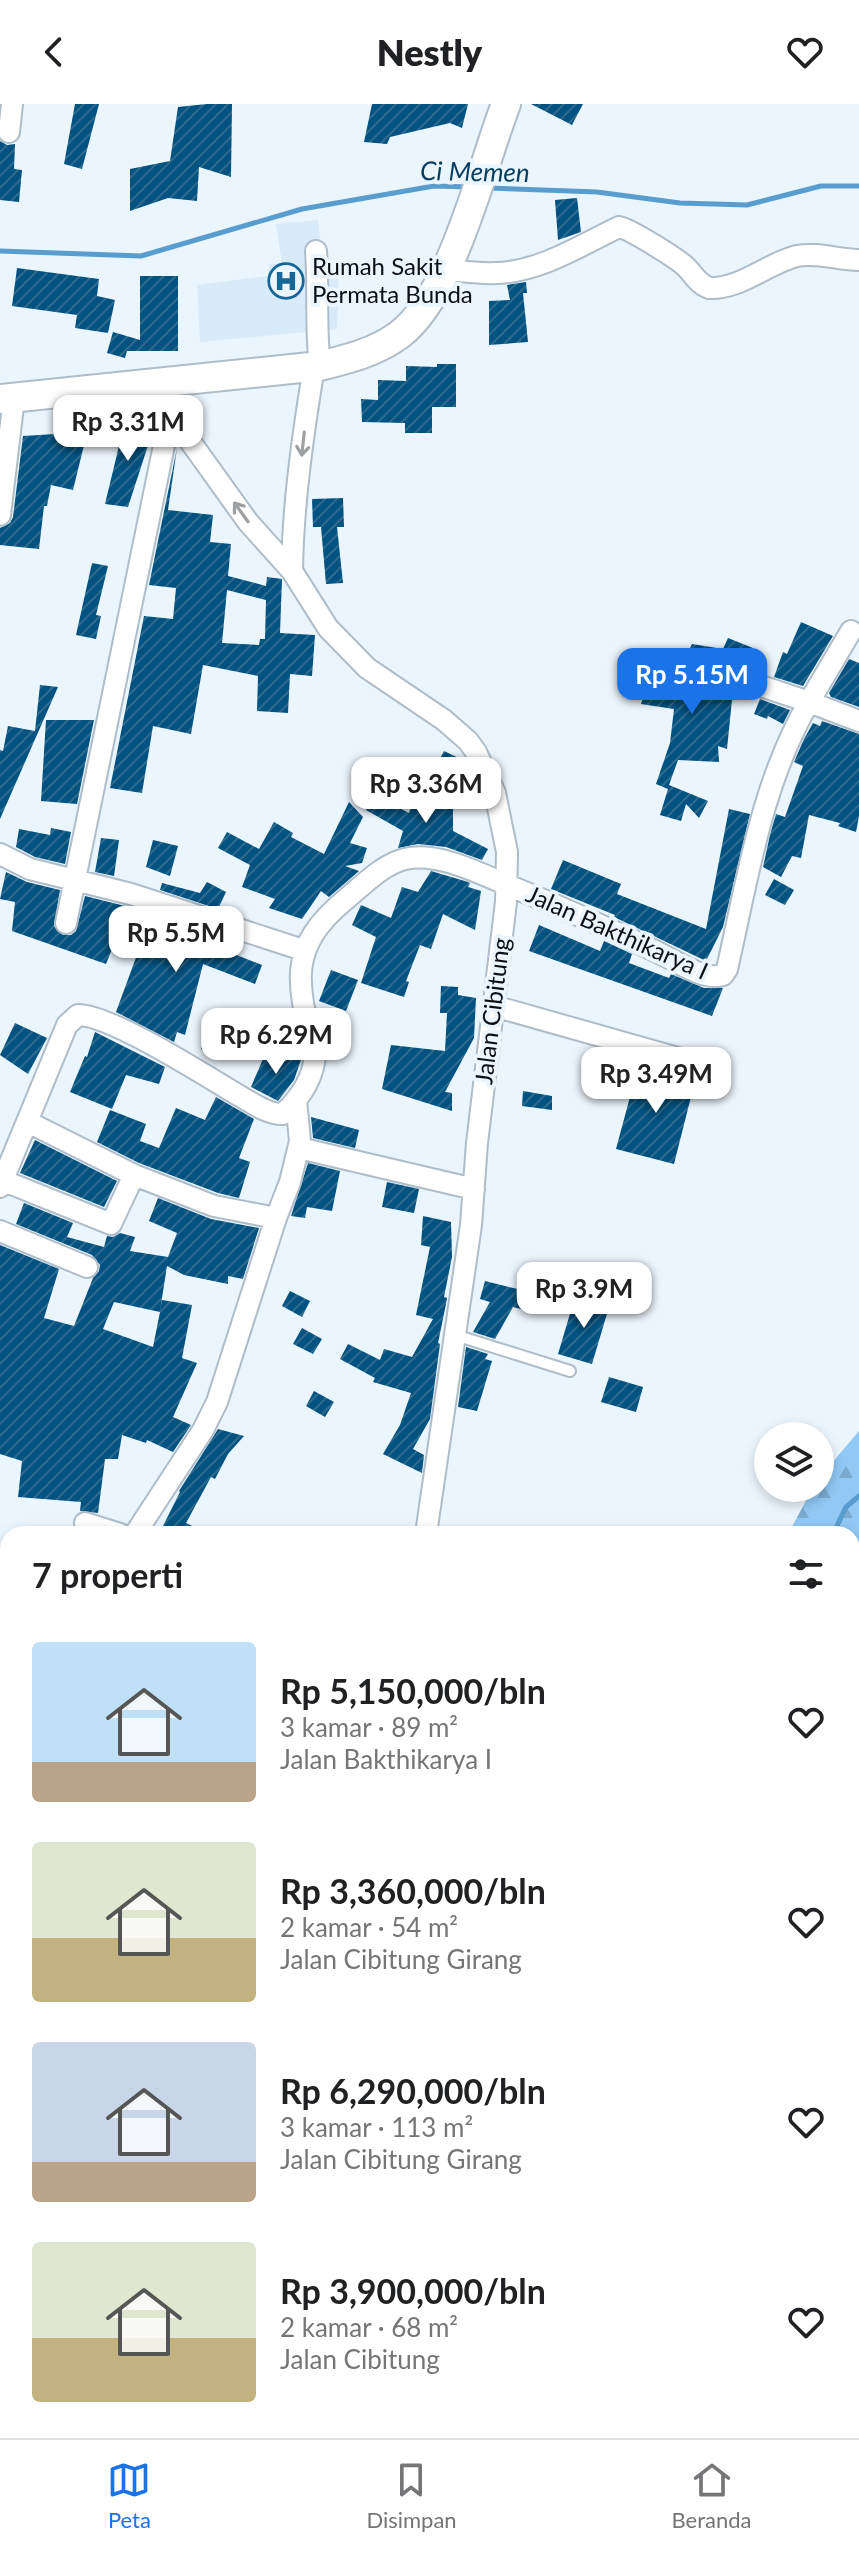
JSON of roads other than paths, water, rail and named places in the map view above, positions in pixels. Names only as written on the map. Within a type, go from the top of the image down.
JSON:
[{"type":"main road","points":[[7,398],[317,366],[361,355],[398,336],[422,312],[450,259],[506,104]]},
{"type":"street","points":[[9,132],[12,104]]},
{"type":"street","points":[[450,259],[495,273],[522,268],[572,251],[619,227],[633,231],[685,265],[694,278],[709,288],[724,287],[800,256],[827,255],[859,260]]},
{"type":"street","points":[[292,571],[305,420],[317,366],[319,300],[316,251]]},
{"type":"street","name":"Jalan Cibitung","points":[[149,384],[248,522],[292,571],[328,628],[344,647],[380,677],[444,720],[476,752],[495,793],[507,852],[507,885],[474,1189],[427,1526]]},
{"type":"street","points":[[0,515],[7,398]]},
{"type":"street","points":[[66,923],[170,416]]},
{"type":"street","points":[[809,702],[851,631]]},
{"type":"street","points":[[713,670],[859,721]]},
{"type":"street","name":"Jalan Bakthikarya I","points":[[507,885],[616,931],[687,967],[714,977],[723,975],[727,969],[765,803],[796,725],[809,702]]},
{"type":"street","points":[[0,854],[30,869],[131,894],[303,950]]},
{"type":"street","points":[[134,1175],[111,1224],[2,1184],[67,1025],[74,1017],[93,1017],[147,1043],[273,1113],[283,1114],[312,1074],[315,1054],[300,983],[303,950],[326,916],[361,886],[401,860],[427,858],[470,869],[507,885]]},
{"type":"street","points":[[494,1006],[692,1062]]},
{"type":"street","points":[[140,1526],[203,1430],[217,1402],[299,1148],[296,1100]]},
{"type":"street","points":[[28,1122],[134,1175],[220,1208],[276,1218]]},
{"type":"street","points":[[299,1148],[474,1189]]},
{"type":"street","points":[[0,1231],[87,1267]]},
{"type":"street","points":[[85,1523],[95,1526]]},
{"type":"lane","points":[[455,1335],[570,1371]]},
{"type":"waterway","name":"Ci Memen","points":[[0,251],[141,256],[302,209],[434,186],[470,187]]},
{"type":"waterway","name":"Ci Memen","points":[[488,188],[597,192],[680,203],[747,205],[821,186],[859,186]]},
{"type":"waterway","points":[[837,1526],[846,1507],[859,1496]]},
{"type":"place","name":"Rumah Sakit Permata Bunda","points":[[286,281]]}]
